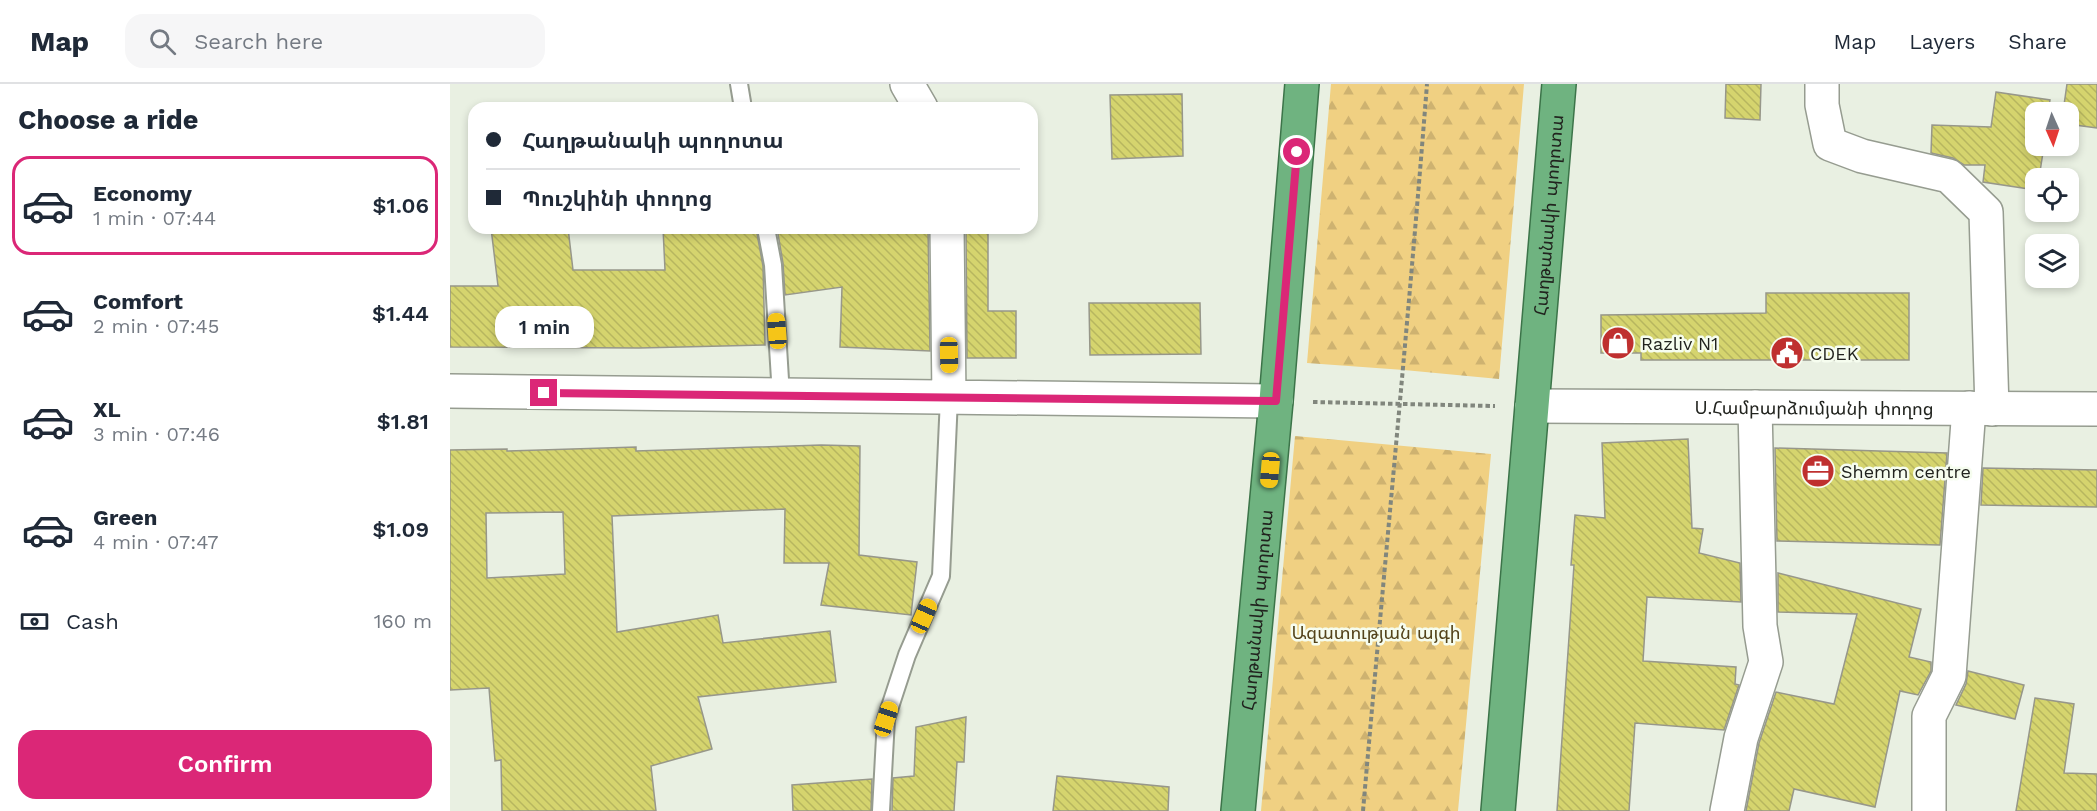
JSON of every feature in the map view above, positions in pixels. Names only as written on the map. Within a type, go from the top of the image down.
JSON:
[{"type":"highway","name":"Հաղթանակի պողոտա","points":[[1238,811],[1276,401],[1302,84]]},
{"type":"highway","name":"Հաղթանակի պողոտա","points":[[1498,811],[1559,84]]},
{"type":"street","points":[[907,84],[918,102]]},
{"type":"street","points":[[1822,84],[1822,105],[1830,144],[1862,156],[1949,176],[1986,212],[1981,408],[1949,676],[1929,717],[1929,811]]},
{"type":"street","points":[[947,234],[949,398]]},
{"type":"street","points":[[450,391],[1276,401]]},
{"type":"street","name":"Ս.Համբարձումյանի փողոց","points":[[1532,406],[2097,409]]},
{"type":"street","points":[[1727,811],[1741,738],[1766,662],[1760,626],[1755,407]]},
{"type":"lane","points":[[739,84],[742,102]]},
{"type":"lane","points":[[767,234],[773,266],[781,396]]},
{"type":"lane","points":[[881,811],[886,719],[907,655],[941,576],[949,398]]},
{"type":"path","points":[[1363,811],[1427,84]]},
{"type":"path","points":[[1276,401],[1532,406]]},
{"type":"green space","points":[[1331,84],[1524,84],[1499,379],[1307,363]]},
{"type":"green space","name":"Ազատության այգի","points":[[1295,436],[1491,454],[1458,811],[1261,811]]},
{"type":"building","points":[[1726,84],[1761,84],[1760,120],[1725,118]]},
{"type":"building","points":[[2067,84],[2097,84],[2097,128],[2079,126],[2079,102],[2064,102]]},
{"type":"building","points":[[1996,92],[2050,100],[2050,102],[2025,102],[2025,156],[2042,156],[2041,168],[2025,168],[2025,188],[1983,182],[1985,165],[1964,165],[1953,158],[1931,153],[1932,125],[1991,127]]},
{"type":"building","points":[[1182,94],[1183,156],[1112,159],[1110,95]]},
{"type":"building","points":[[492,234],[569,234],[573,270],[665,270],[663,234],[757,234],[763,266],[765,345],[639,348],[450,347],[450,286],[498,286]]},
{"type":"building","points":[[778,234],[928,234],[930,351],[840,347],[842,287],[785,295]]},
{"type":"building","points":[[966,234],[988,234],[988,311],[1016,311],[1016,358],[967,358]]},
{"type":"building","points":[[1766,293],[1909,293],[1909,360],[1641,360],[1641,353],[1601,353],[1601,315],[1766,313]]},
{"type":"building","points":[[1089,303],[1200,303],[1201,354],[1090,355]]},
{"type":"building","points":[[1688,439],[1692,528],[1703,529],[1699,553],[1740,563],[1741,602],[1647,597],[1643,661],[1736,667],[1735,684],[1739,685],[1724,730],[1635,723],[1629,811],[1557,811],[1574,565],[1571,565],[1575,515],[1605,518],[1602,443]]},
{"type":"building","points":[[821,445],[860,446],[859,555],[917,562],[911,615],[821,605],[829,563],[784,563],[785,509],[612,516],[617,632],[718,615],[723,643],[830,631],[836,682],[698,697],[712,749],[651,766],[656,811],[502,811],[501,760],[495,761],[489,688],[450,690],[450,450],[507,449],[507,451],[636,447],[636,451]],"holes":[[[563,512],[565,574],[487,578],[486,513]]]},
{"type":"building","points":[[1775,448],[1947,453],[1940,545],[1777,541]]},
{"type":"building","points":[[1983,468],[2097,470],[2097,507],[1981,505]]},
{"type":"building","points":[[1778,573],[1921,609],[1909,657],[1931,662],[1931,671],[1918,695],[1900,691],[1875,807],[1794,789],[1789,811],[1746,811],[1759,743],[1776,692],[1834,704],[1857,614],[1778,612]]},
{"type":"building","points":[[1968,671],[2024,685],[2015,719],[1956,705],[1966,684]]},
{"type":"building","points":[[2035,698],[2074,704],[2064,773],[2097,774],[2097,811],[2016,811]]},
{"type":"building","points":[[966,717],[964,762],[957,762],[954,811],[892,811],[893,778],[914,776],[916,727]]},
{"type":"building","points":[[1057,776],[1169,787],[1168,811],[1053,811]]},
{"type":"building","points":[[872,779],[871,811],[793,811],[792,785]]},
{"type":"place","name":"Razliv N1","points":[[1618,343]]},
{"type":"place","name":"CDEK","points":[[1787,353]]},
{"type":"place","name":"Shemm centre","points":[[1818,471]]},
{"type":"route","points":[[544,393],[1276,401],[1297,152]]}]
